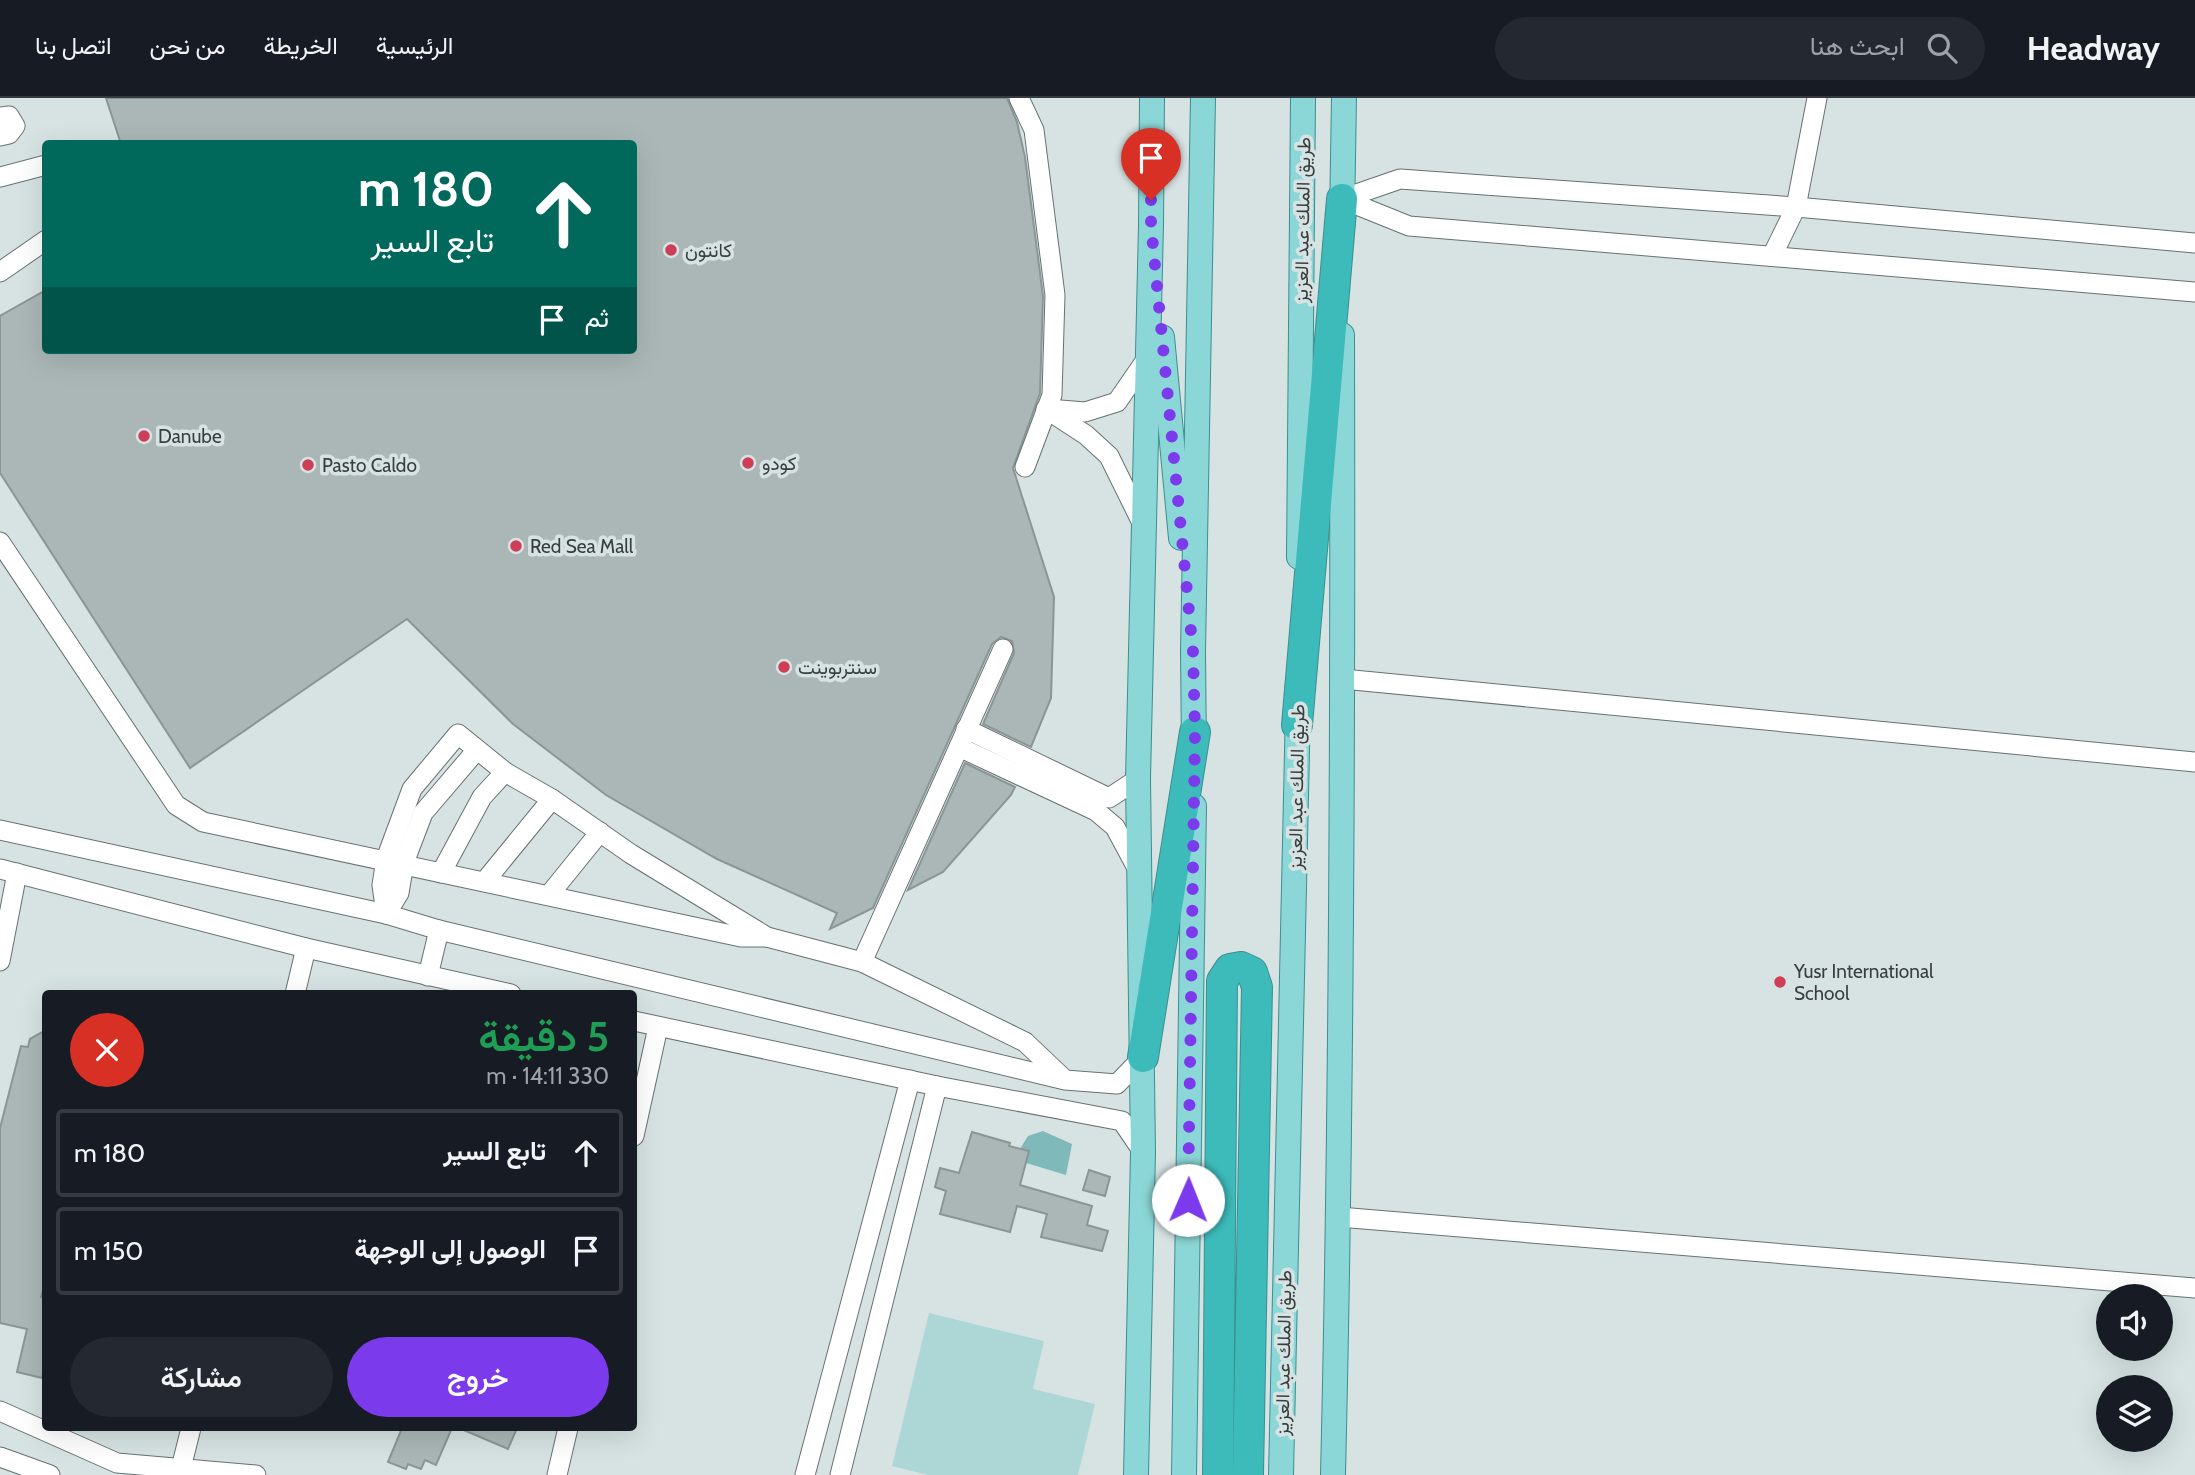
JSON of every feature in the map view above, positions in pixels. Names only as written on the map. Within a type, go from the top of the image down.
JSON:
[{"type":"highway","points":[[1297,725],[1342,200]]},
{"type":"highway","points":[[1143,1057],[1195,732]]},
{"type":"highway","points":[[1217,1475],[1222,981],[1230,970],[1241,967],[1252,972],[1257,987],[1248,1475]]},
{"type":"main road","points":[[1136,1475],[1143,1152],[1138,779],[1152,98]]},
{"type":"main road","points":[[1184,1475],[1195,732],[1193,652],[1203,98]]},
{"type":"main road","name":"طريق الملك عبد العزيز","points":[[1281,1475],[1297,725],[1303,98]]},
{"type":"main road","points":[[1333,1475],[1339,1217],[1344,98]]},
{"type":"main road","points":[[1151,225],[1193,652]]},
{"type":"street","points":[[1019,98],[1034,130],[1055,295],[1052,395],[1025,467]]},
{"type":"street","points":[[1772,256],[1796,207],[1817,98]]},
{"type":"street","points":[[0,117],[9,116],[16,126],[9,134],[0,136]]},
{"type":"street","points":[[0,177],[42,166]]},
{"type":"street","points":[[1342,200],[1400,179],[1796,207],[2195,243]]},
{"type":"street","points":[[1342,200],[1409,226],[2195,292]]},
{"type":"street","points":[[0,272],[42,243]]},
{"type":"street","points":[[1046,408],[1085,412],[1116,402],[1148,358]]},
{"type":"street","points":[[1046,408],[1086,435],[1109,456],[1144,527]]},
{"type":"street","points":[[0,542],[176,805],[203,822],[741,937],[767,937],[862,962],[1025,1042],[1065,1080]]},
{"type":"street","points":[[862,962],[1003,649]]},
{"type":"street","points":[[1343,679],[2195,762]]},
{"type":"street","points":[[962,738],[1109,798],[1138,779]]},
{"type":"street","points":[[962,738],[1096,811],[1115,827],[1128,847],[1139,873]]},
{"type":"street","points":[[386,914],[399,893],[395,861],[423,813],[476,751],[631,854],[767,937]]},
{"type":"street","points":[[441,873],[482,797],[505,772]]},
{"type":"street","points":[[485,881],[552,799]]},
{"type":"street","points":[[0,830],[386,914],[439,930],[1065,1080],[1117,1084],[1143,1057]]},
{"type":"street","points":[[549,895],[600,832]]},
{"type":"street","points":[[0,961],[8,871],[306,948],[493,990]]},
{"type":"street","points":[[428,976],[439,930]]},
{"type":"street","points":[[296,990],[306,948]]},
{"type":"street","points":[[637,1022],[937,1086],[1122,1121],[1143,1152]]},
{"type":"street","points":[[637,1122],[658,1027]]},
{"type":"street","points":[[805,1475],[910,1080]]},
{"type":"street","points":[[840,1475],[937,1086]]},
{"type":"street","points":[[1339,1217],[2195,1288]]},
{"type":"street","points":[[0,1411],[42,1430]]},
{"type":"street","points":[[45,1431],[117,1463],[256,1475]]},
{"type":"street","points":[[181,1468],[190,1431]]},
{"type":"street","points":[[557,1475],[567,1431]]},
{"type":"street","points":[[0,1457],[50,1475]]},
{"type":"shaded area","points":[[1043,1131],[1072,1144],[1066,1175],[1026,1163],[1029,1151],[1020,1149],[1028,1136]]},
{"type":"shaded area","points":[[929,1313],[1044,1341],[1033,1389],[1095,1404],[1078,1475],[928,1475],[892,1466]]},
{"type":"building","name":"Red Sea Mall","points":[[106,98],[1007,98],[1017,122],[1025,157],[1043,296],[1040,393],[1013,468],[1054,597],[1051,698],[1031,747],[983,724],[1014,653],[1012,641],[1001,637],[992,644],[873,908],[830,929],[837,913],[717,859],[606,795],[513,724],[407,619],[190,768],[0,473],[0,316],[42,292],[42,354],[637,354],[637,140],[120,140]]},
{"type":"building","points":[[965,763],[1015,787],[1011,795],[943,872],[908,890]]},
{"type":"building","points":[[42,1032],[42,1378],[17,1372],[27,1329],[0,1323],[0,1128],[21,1046],[28,1047],[30,1039]]},
{"type":"building","points":[[972,1132],[1029,1151],[1020,1185],[1092,1206],[1087,1225],[1108,1231],[1102,1251],[1041,1237],[1047,1214],[1017,1206],[1010,1232],[940,1214],[946,1191],[935,1187],[940,1168],[959,1173]]},
{"type":"building","points":[[1089,1170],[1110,1177],[1105,1196],[1083,1190]]},
{"type":"building","points":[[401,1431],[451,1431],[436,1465],[425,1460],[421,1469],[408,1464],[406,1469],[388,1462]]},
{"type":"building","points":[[466,1431],[516,1431],[508,1449]]},
{"type":"place","name":"كانتون","points":[[671,250]]},
{"type":"place","name":"Danube","points":[[144,436]]},
{"type":"place","name":"كودو","points":[[748,463]]},
{"type":"place","name":"Pasto Caldo","points":[[308,465]]},
{"type":"place","name":"Red Sea Mall","points":[[516,546]]},
{"type":"place","name":"سنتربوينت","points":[[784,667]]},
{"type":"place","name":"Yusr International School","points":[[1780,982]]},
{"type":"route","points":[[1151,200],[1151,225],[1193,652],[1195,732],[1188,1200]]}]
